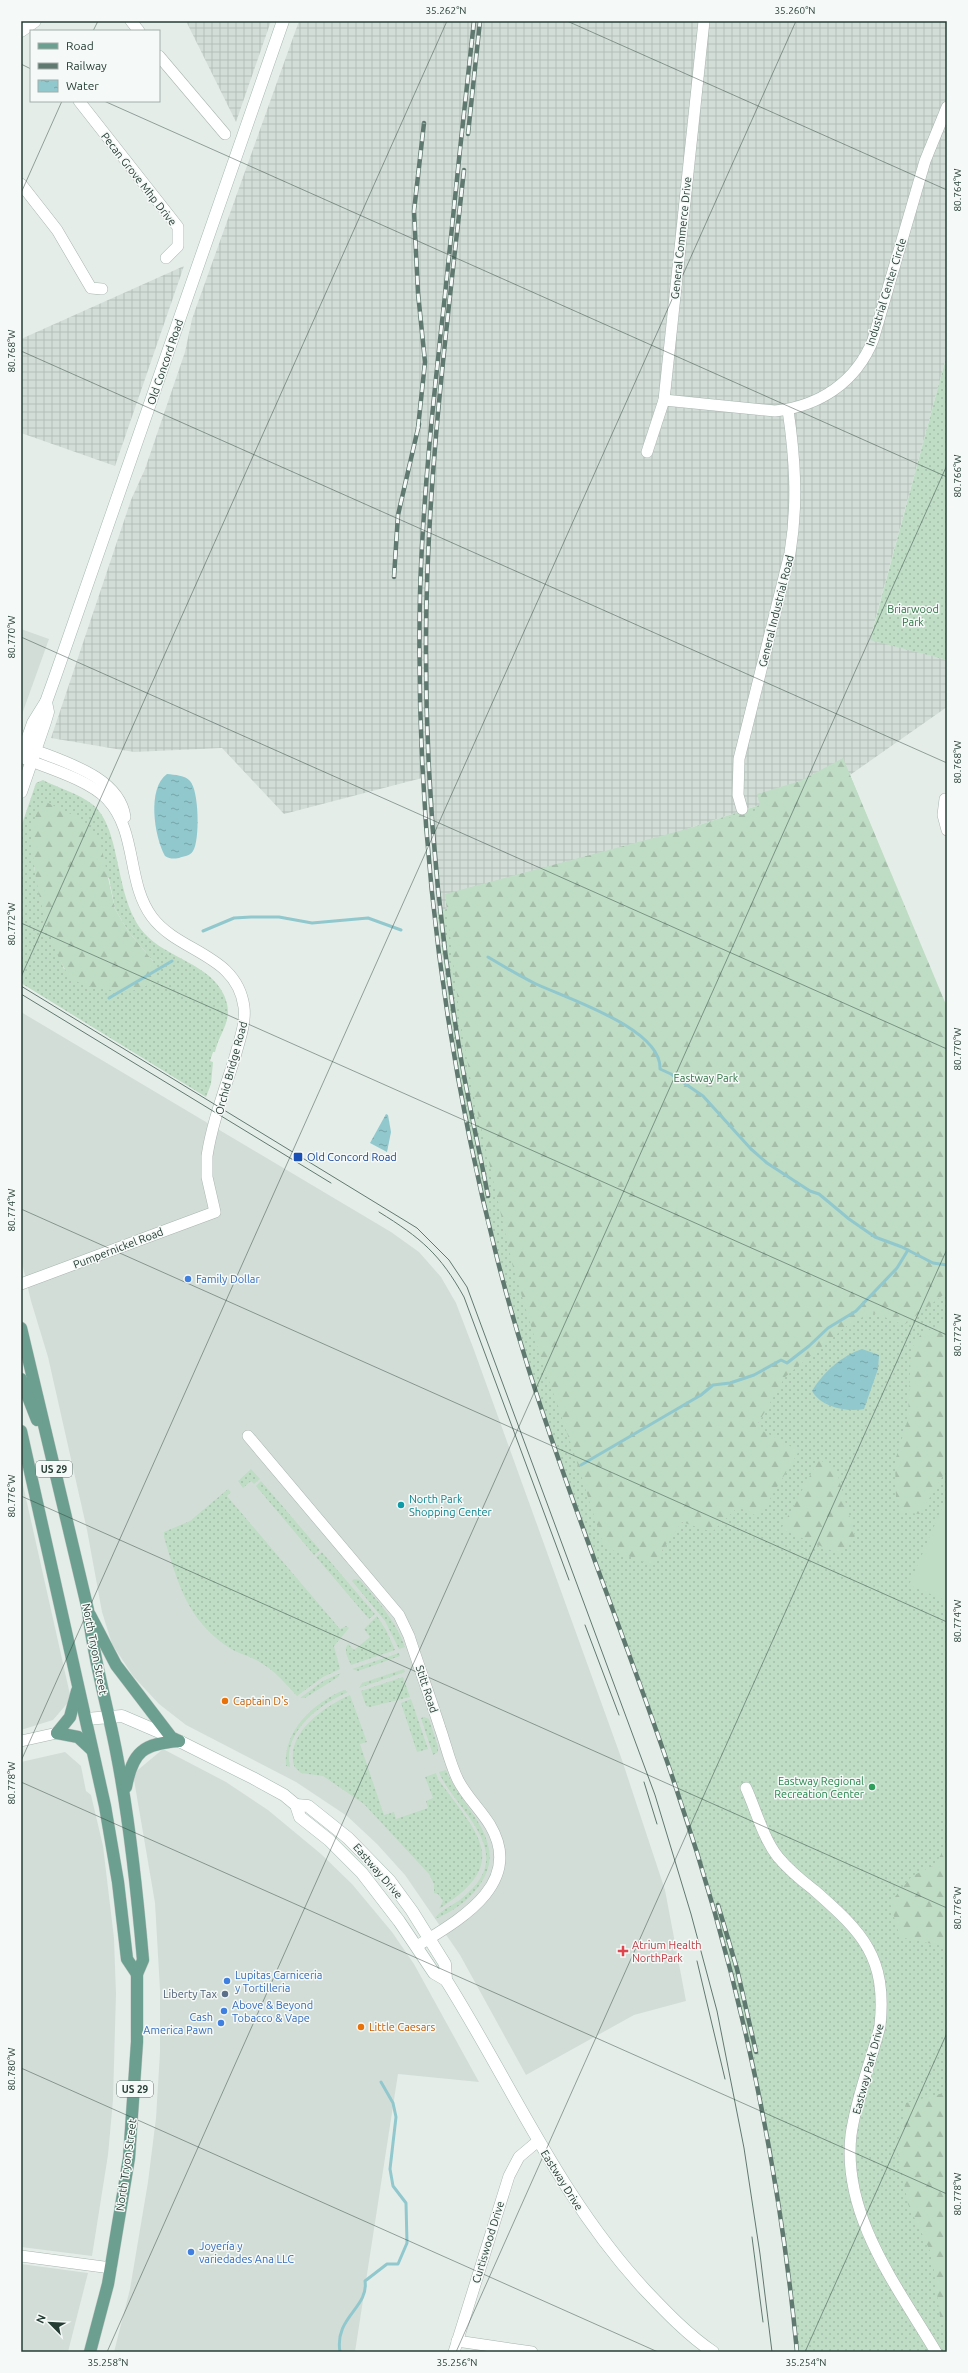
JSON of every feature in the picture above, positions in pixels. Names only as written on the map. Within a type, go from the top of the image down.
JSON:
[{"type":"main road","name":"Old Concord Road","points":[[21,792],[27,754],[36,716],[46,702],[283,21]]},
{"type":"main road","name":"North Tryon Street","points":[[21,1328],[88,1610],[90,1634],[109,1716],[124,1794],[143,1960],[137,1974],[137,2042],[132,2124],[111,2268],[90,2352]]},
{"type":"main road","points":[[21,1379],[49,1449]]},
{"type":"main road","name":"US 29","points":[[21,1431],[93,1750],[110,1835],[126,1960],[137,1974]]},
{"type":"main road","points":[[88,1610],[116,1665],[175,1739],[154,1744],[138,1755],[131,1764],[124,1794]]},
{"type":"main road","points":[[78,1685],[70,1717],[57,1733],[78,1737],[93,1750]]},
{"type":"main road","name":"Eastway Drive","points":[[86,1719],[109,1716],[128,1718],[175,1739],[284,1795],[296,1805],[300,1817],[334,1845],[362,1873],[417,1946],[434,1973],[446,1980]]},
{"type":"main road","name":"Eastway Drive","points":[[296,1805],[308,1806],[348,1838],[390,1881],[445,1964],[446,1980],[538,2141],[578,2206],[613,2254],[658,2304],[713,2352]]},
{"type":"street","points":[[131,21],[138,30]]},
{"type":"street","name":"General Commerce Drive","points":[[647,452],[664,400],[704,21]]},
{"type":"street","points":[[160,57],[225,134]]},
{"type":"street","name":"Pecan Grove Mhp Drive","points":[[80,102],[178,227],[178,246],[166,258]]},
{"type":"street","name":"Industrial Center Circle","points":[[664,400],[775,411],[788,410],[809,404],[832,392],[852,375],[867,354],[925,162],[947,107]]},
{"type":"street","points":[[21,184],[57,230],[91,288],[102,289]]},
{"type":"street","name":"General Industrial Road","points":[[742,809],[738,795],[740,760],[790,553],[794,526],[794,451],[788,410]]},
{"type":"street","name":"Orchid Bridge Road","points":[[27,754],[97,791],[110,803],[124,825],[142,898],[152,916],[166,930],[223,967],[236,984],[243,1001],[243,1026],[207,1159],[207,1177],[215,1212]]},
{"type":"street","points":[[946,799],[943,815],[947,830]]},
{"type":"street","name":"Pumpernickel Road","points":[[21,1284],[215,1212]]},
{"type":"street","name":"Stitt Road","points":[[248,1436],[399,1615],[409,1636],[458,1779],[495,1835],[499,1849],[499,1863],[496,1878],[489,1892],[477,1905],[417,1946]]},
{"type":"street","points":[[21,1741],[57,1733]]},
{"type":"street","name":"Eastway Park Drive","points":[[746,1788],[778,1856],[854,1926],[874,1958],[882,1990],[882,2014],[854,2121],[851,2154],[854,2188],[862,2218],[873,2244],[936,2352]]},
{"type":"street","name":"Curtiswood Drive","points":[[454,2352],[509,2176],[519,2156],[538,2141]]},
{"type":"street","points":[[21,2256],[111,2268]]},
{"type":"street","points":[[457,2341],[532,2352]]},
{"type":"shaded area","points":[[186,21],[271,21],[236,122]]},
{"type":"shaded area","points":[[299,21],[947,21],[947,354],[870,639],[947,660],[947,707],[850,775],[437,912],[426,777],[284,814],[222,748],[134,752],[51,738],[131,500],[145,469],[185,352],[192,319]]},
{"type":"shaded area","points":[[184,266],[115,466],[21,433],[21,339]]},
{"type":"shaded area","points":[[21,629],[49,639],[21,717]]},
{"type":"shaded area","points":[[21,1012],[391,1232],[419,1252],[441,1277],[456,1303],[474,1350],[622,1760],[665,1890],[686,2001],[634,2015],[526,2075],[460,1955],[405,1875],[377,1844],[347,1816],[296,1782],[186,1725],[159,1704],[133,1676],[112,1644],[102,1612],[87,1530],[48,1357],[31,1301],[21,1259]]},
{"type":"shaded area","points":[[21,1476],[71,1699],[53,1720],[21,1730]]},
{"type":"shaded area","points":[[163,1749],[226,1782],[268,1810],[321,1854],[352,1884],[392,1932],[414,1964],[479,2082],[398,2074],[355,2352],[114,2352],[130,2289],[148,2182],[156,2118],[160,2052],[160,1990],[155,1903],[133,1774]]},
{"type":"shaded area","points":[[65,1752],[81,1766],[86,1791],[91,1795],[103,1846],[114,1938],[116,1994],[113,2100],[108,2155],[92,2256],[21,2247],[21,1762]]},
{"type":"shaded area","points":[[21,2264],[88,2273],[68,2352],[21,2352]]},
{"type":"green space","name":"Briarwood Park","points":[[947,354],[947,660],[870,640]]},
{"type":"green space","points":[[843,758],[947,1007],[947,1292],[904,1325],[872,1312],[848,1325],[785,1377],[756,1427],[799,1451],[759,1517],[738,1507],[712,1532],[682,1522],[652,1565],[604,1547],[574,1453],[539,1352],[513,1267],[472,1088],[460,1019],[445,894],[761,809],[757,794],[800,781]]},
{"type":"green space","name":"Eastway Park","points":[[850,775],[947,1011],[947,2352],[796,2352],[788,2280],[766,2138],[752,2068],[719,1928],[699,1859],[655,1724],[538,1399],[499,1266],[478,1178],[462,1090],[437,912]]},
{"type":"green space","points":[[43,780],[74,794],[92,804],[102,815],[114,846],[122,884],[128,902],[135,919],[145,934],[165,949],[199,968],[217,984],[224,995],[228,1011],[226,1025],[210,1061],[213,1062],[211,1084],[206,1097],[21,983],[21,827],[36,783]],"holes":[[[34,867],[109,878],[115,909],[128,931],[153,961],[64,969],[48,928]]]},
{"type":"green space","points":[[46,802],[83,820],[100,841],[115,909],[128,931],[153,961],[157,976],[146,986],[135,990],[125,991],[87,986],[71,977],[63,965],[48,927],[33,859],[33,825],[37,812]]},
{"type":"green space","points":[[947,1321],[947,1469],[920,1514],[901,1512],[896,1498],[895,1461],[908,1419],[911,1349],[921,1334]]},
{"type":"green space","points":[[819,1459],[837,1472],[855,1536],[839,1554],[781,1529]]},
{"type":"green space","points":[[251,1469],[260,1479],[254,1484],[251,1481],[243,1488],[238,1481]]},
{"type":"green space","points":[[261,1481],[320,1550],[314,1555],[256,1486]]},
{"type":"green space","points":[[228,1489],[231,1492],[227,1496],[340,1629],[346,1626],[349,1628],[334,1646],[340,1669],[323,1677],[297,1696],[266,1666],[228,1647],[203,1625],[193,1612],[179,1584],[174,1569],[164,1537],[164,1532],[190,1521]]},
{"type":"green space","points":[[947,1496],[947,1601],[909,1585]]},
{"type":"green space","points":[[322,1552],[375,1614],[369,1619],[316,1557]]},
{"type":"green space","points":[[354,1579],[360,1580],[386,1611],[405,1647],[399,1649],[385,1621],[352,1581]]},
{"type":"green space","points":[[377,1616],[386,1630],[395,1650],[351,1665],[346,1654],[348,1644],[354,1650],[370,1637],[364,1629]]},
{"type":"green space","points":[[399,1653],[400,1656],[358,1671],[352,1669]]},
{"type":"green space","points":[[404,1669],[405,1672],[359,1688],[362,1683]]},
{"type":"green space","points":[[341,1673],[338,1677],[305,1698],[300,1698],[323,1681]]},
{"type":"green space","points":[[403,1677],[410,1697],[370,1707],[366,1706],[361,1691]]},
{"type":"green space","points":[[344,1690],[348,1692],[337,1697],[315,1712],[297,1731],[289,1754],[290,1767],[286,1766],[286,1753],[289,1741],[302,1720],[321,1702]]},
{"type":"green space","points":[[350,1695],[367,1742],[360,1744],[384,1815],[394,1812],[396,1819],[428,1808],[426,1801],[433,1798],[425,1777],[436,1773],[438,1779],[475,1832],[481,1847],[482,1862],[476,1877],[462,1892],[439,1909],[443,1901],[438,1894],[434,1893],[434,1884],[429,1874],[364,1804],[323,1776],[301,1773],[294,1766],[293,1754],[295,1743],[301,1732],[309,1722],[329,1706]]},
{"type":"green space","points":[[411,1699],[428,1749],[417,1752],[401,1703]]},
{"type":"green space","points":[[424,1717],[429,1719],[438,1747],[438,1752],[433,1755],[421,1718]]},
{"type":"green space","points":[[446,1770],[453,1784],[480,1826],[487,1840],[490,1855],[487,1870],[475,1891],[459,1906],[435,1919],[436,1916],[461,1899],[477,1883],[485,1867],[486,1852],[481,1837],[441,1777],[439,1772]]},
{"type":"green space","points":[[947,1844],[947,1947],[900,1937],[890,1903],[912,1876],[935,1865]]},
{"type":"green space","points":[[947,2092],[947,2329],[940,2317],[932,2255],[908,2204],[897,2147],[906,2103]]},
{"type":"water","points":[[167,774],[183,776],[190,781],[193,786],[197,804],[198,826],[193,851],[189,855],[175,859],[165,856],[158,837],[154,813],[157,790],[161,781]]},
{"type":"water","points":[[386,1114],[388,1115],[391,1132],[387,1152],[370,1143]]},
{"type":"water","points":[[862,1349],[879,1355],[878,1369],[864,1409],[850,1410],[835,1408],[816,1397],[812,1391],[827,1371],[840,1360]]},
{"type":"waterway","points":[[203,931],[234,918],[251,917],[279,917],[312,923],[368,918],[401,930]]},
{"type":"waterway","points":[[488,957],[516,974],[609,1016],[629,1028],[646,1040],[656,1054],[660,1069],[671,1074],[703,1096],[751,1149],[767,1163],[810,1191],[819,1194],[849,1219],[875,1237],[902,1247],[933,1263],[947,1265]]},
{"type":"waterway","points":[[109,998],[172,961]]},
{"type":"waterway","points":[[581,1465],[701,1395],[713,1385],[730,1383],[754,1375],[781,1360],[787,1363],[809,1346],[828,1328],[856,1311],[897,1268],[908,1250]]},
{"type":"waterway","points":[[340,2352],[342,2330],[346,2321],[362,2299],[365,2290],[365,2281],[387,2264],[398,2264],[407,2243],[406,2203],[393,2186],[390,2169],[396,2117],[393,2103],[381,2082]]},
{"type":"tram line","points":[[21,986],[417,1228],[449,1260],[467,1287],[655,1795],[691,1914],[717,2011],[744,2148],[760,2254],[772,2352]]},
{"type":"tram line","points":[[21,994],[331,1183]]},
{"type":"tram line","points":[[379,1212],[407,1230],[428,1248],[438,1258],[464,1297],[569,1580]]},
{"type":"tram line","points":[[585,1625],[619,1715]]},
{"type":"tram line","points":[[644,1782],[657,1824]]},
{"type":"tram line","points":[[697,1961],[725,2079]]},
{"type":"tram line","points":[[752,2237],[763,2322]]},
{"type":"railway","points":[[474,21],[437,369],[421,556],[420,677],[422,761],[436,928],[447,1011],[461,1094],[478,1176],[497,1258],[516,1326],[536,1393],[559,1460],[677,1791],[719,1928],[753,2068],[767,2139],[779,2210],[797,2352]]},
{"type":"railway","points":[[468,134],[480,21]]},
{"type":"railway","points":[[418,428],[425,362],[418,293],[414,211],[424,123]]},
{"type":"railway","points":[[464,170],[434,460],[427,577],[426,687],[430,792],[445,949],[463,1071],[488,1196]]},
{"type":"railway","points":[[394,577],[398,515],[419,424]]},
{"type":"railway","points":[[718,1905],[737,1969],[756,2052]]},
{"type":"place","name":"Old Concord Road","points":[[298,1157]]},
{"type":"place","name":"Family Dollar","points":[[188,1279]]},
{"type":"place","name":"North Park Shopping Center","points":[[401,1505]]},
{"type":"place","name":"Captain D's","points":[[225,1701]]},
{"type":"place","name":"Eastway Regional Recreation Center","points":[[872,1787]]},
{"type":"place","name":"Atrium Health NorthPark","points":[[623,1951]]},
{"type":"place","name":"Lupitas Carniceria y Tortilleria","points":[[227,1981]]},
{"type":"place","name":"Liberty Tax","points":[[225,1994]]},
{"type":"place","name":"Above & Beyond Tobacco & Vape","points":[[224,2011]]},
{"type":"place","name":"Cash America Pawn","points":[[221,2023]]},
{"type":"place","name":"Little Caesars","points":[[361,2027]]},
{"type":"place","name":"Joyería y variedades Ana LLC","points":[[191,2252]]}]
